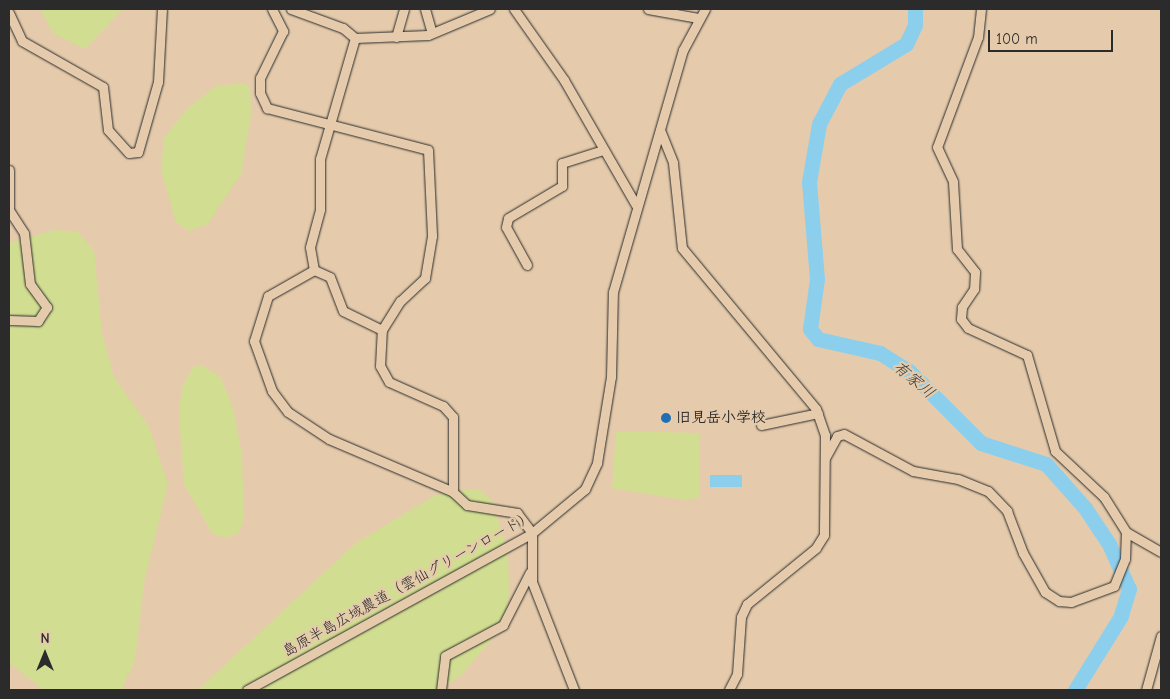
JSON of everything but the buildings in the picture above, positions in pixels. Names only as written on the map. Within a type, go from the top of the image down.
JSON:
[{"type":"street","points":[[9,13],[22,40],[94,78],[103,87],[108,130],[129,153],[138,152],[158,82],[162,9]]},
{"type":"street","points":[[272,9],[283,31],[260,78],[260,93],[268,108],[330,125],[365,130],[384,140],[428,150],[432,236],[425,278],[400,301],[382,330],[380,366],[389,382],[443,406],[453,417],[453,492]]},
{"type":"street","points":[[291,9],[343,28],[355,38],[396,37],[432,33],[490,9]]},
{"type":"street","points":[[396,37],[404,9]]},
{"type":"street","points":[[425,9],[432,33]]},
{"type":"street","points":[[514,9],[564,80],[636,205]]},
{"type":"street","points":[[648,9],[695,14]]},
{"type":"street","name":"島原半島広域農道（雲仙グリーンロード）","points":[[247,690],[532,533],[576,499],[592,477],[611,377],[610,308],[636,205],[683,50],[695,14],[705,9]]},
{"type":"street","points":[[981,9],[978,37],[937,147],[953,182],[957,249],[975,272],[974,289],[962,307],[961,319],[968,328],[1027,355],[1055,451],[1104,497],[1126,532],[1161,552]]},
{"type":"street","points":[[314,270],[310,246],[320,209],[320,159],[355,38]]},
{"type":"street","points":[[660,130],[673,163],[682,248],[818,413],[825,435],[822,542],[746,604],[741,616],[737,674],[730,690]]},
{"type":"street","points":[[527,265],[506,227],[508,218],[562,186],[562,163],[604,150]]},
{"type":"street","points":[[9,170],[9,210],[24,233],[30,284],[47,307],[38,322],[9,320]]},
{"type":"street","points":[[314,270],[330,277],[343,311],[382,330]]},
{"type":"street","points":[[314,270],[268,296],[254,341],[272,391],[288,412],[329,439],[453,492],[467,505],[517,513],[532,533],[530,572],[574,690]]},
{"type":"street","points":[[761,426],[818,413]]},
{"type":"street","points":[[825,458],[837,436],[844,434],[912,471],[958,479],[988,491],[1007,511],[1023,553],[1052,598],[1070,602],[1108,590],[1117,580],[1123,566],[1126,532]]},
{"type":"street","points":[[441,690],[445,656],[503,625],[530,572]]},
{"type":"street","points":[[1146,690],[1161,636]]},
{"type":"green space","points":[[40,9],[123,9],[85,49],[54,34]]},
{"type":"green space","points":[[242,83],[250,87],[251,112],[241,174],[208,224],[189,231],[176,222],[161,170],[164,138],[186,110],[216,86]]},
{"type":"green space","points":[[55,230],[78,232],[94,251],[102,333],[114,377],[149,427],[168,484],[144,583],[135,661],[121,690],[44,690],[9,663],[9,243]]},
{"type":"green space","points":[[200,365],[220,376],[233,407],[242,454],[244,522],[238,533],[226,538],[212,533],[184,484],[179,414],[182,388],[192,368]]},
{"type":"green space","points":[[616,431],[699,433],[699,498],[683,500],[612,488]]},
{"type":"green space","points":[[473,489],[482,491],[493,502],[508,553],[509,593],[507,612],[498,632],[461,675],[440,690],[198,690],[356,543],[436,495]]},
{"type":"water","points":[[710,475],[742,475],[742,487],[710,487]]},
{"type":"waterway","name":"有家川","points":[[915,9],[915,25],[906,44],[840,84],[819,124],[809,182],[817,279],[810,329],[818,339],[880,353],[909,371],[981,443],[1046,464],[1085,508],[1109,544],[1129,589],[1121,616],[1075,690]]},
{"type":"place","name":"旧見岳小学校","points":[[666,418]]}]
